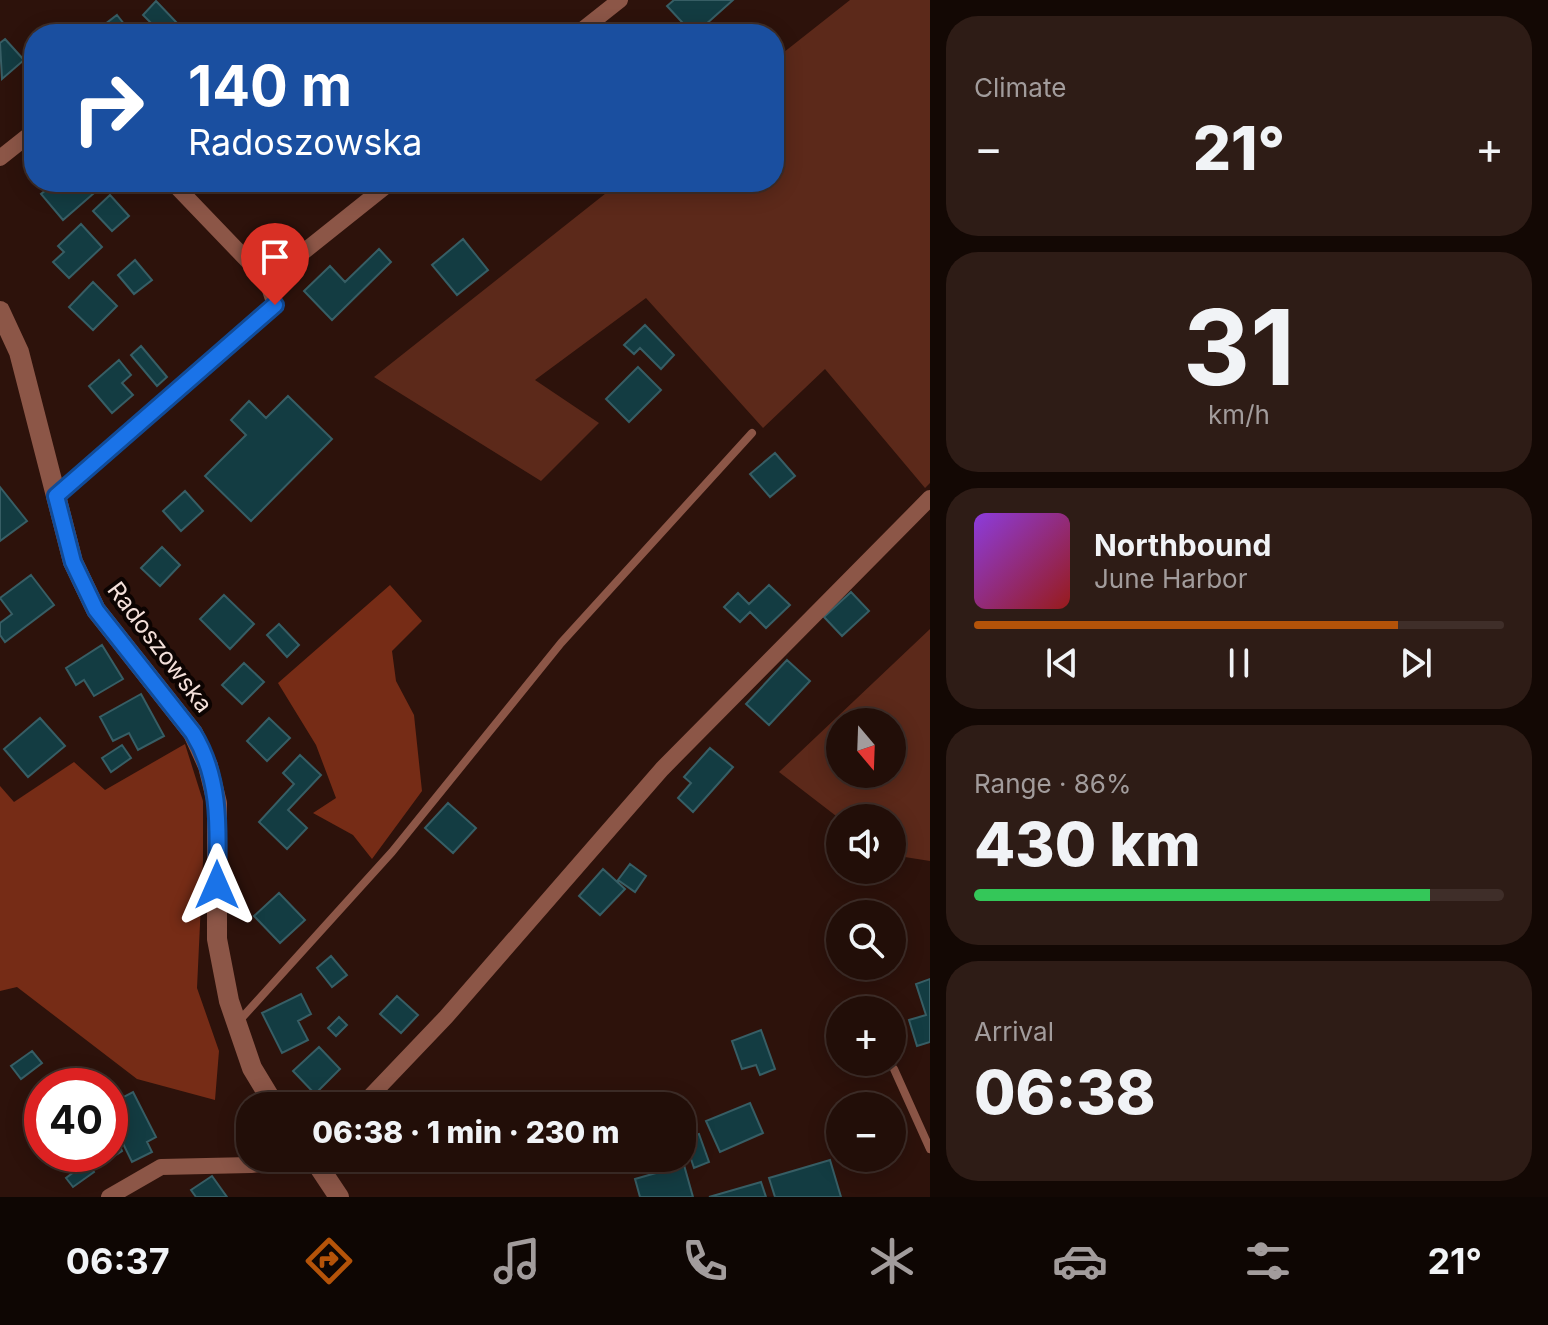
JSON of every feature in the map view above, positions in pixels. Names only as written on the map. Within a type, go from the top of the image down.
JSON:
[{"type":"street","points":[[590,24],[620,0]]},
{"type":"street","points":[[0,158],[24,139]]},
{"type":"street","points":[[56,496],[275,305],[267,281],[182,192]]},
{"type":"street","points":[[267,281],[378,192]]},
{"type":"street","name":"Radoszowska","points":[[0,311],[19,352],[73,562],[96,610],[193,733],[208,766],[217,803],[217,939],[235,1024],[252,1068],[267,1092]]},
{"type":"street","points":[[374,1092],[446,1017],[662,769],[930,498]]},
{"type":"street","points":[[109,1197],[161,1167],[236,1165]]},
{"type":"street","points":[[319,1172],[333,1195]]},
{"type":"lane","points":[[235,1024],[392,852],[561,643],[752,433]]},
{"type":"lane","points":[[897,1076],[930,1149]]},
{"type":"shaded area","points":[[850,0],[930,0],[930,483],[925,488],[825,369],[763,428],[646,298],[535,380],[599,423],[541,481],[374,377],[607,192],[784,192],[784,52]]},
{"type":"shaded area","points":[[390,585],[422,621],[392,651],[396,681],[414,715],[422,791],[372,859],[353,835],[313,813],[336,798],[316,745],[278,683]]},
{"type":"shaded area","points":[[930,629],[930,861],[906,857],[906,804],[826,804],[826,808],[779,772],[826,727],[826,788],[906,788],[906,708],[847,708]]},
{"type":"shaded area","points":[[185,744],[203,801],[197,988],[219,1051],[215,1100],[137,1079],[128,1072],[128,1068],[123,1068],[17,987],[0,991],[0,786],[14,802],[74,762],[105,790]]},
{"type":"building","points":[[674,0],[733,0],[706,24],[684,24],[667,6]]},
{"type":"building","points":[[156,1],[177,23],[152,24],[143,15]]},
{"type":"building","points":[[117,15],[124,24],[105,24]]},
{"type":"building","points":[[5,39],[24,60],[2,79],[0,43]]},
{"type":"building","points":[[91,192],[93,194],[63,220],[41,194]]},
{"type":"building","points":[[110,195],[129,216],[112,231],[93,211]]},
{"type":"building","points":[[81,224],[102,247],[69,278],[53,262],[64,252],[58,246]]},
{"type":"building","points":[[463,239],[488,270],[457,295],[432,265]]},
{"type":"building","points":[[379,249],[391,262],[332,320],[304,291],[330,266],[345,282]]},
{"type":"building","points":[[135,260],[152,280],[134,294],[118,275]]},
{"type":"building","points":[[93,282],[117,306],[93,330],[69,307]]},
{"type":"building","points":[[645,325],[674,355],[661,369],[640,348],[634,354],[624,345]]},
{"type":"building","points":[[141,346],[167,377],[157,386],[131,355]]},
{"type":"building","points":[[119,360],[131,375],[122,383],[133,395],[112,413],[89,386]]},
{"type":"building","points":[[638,367],[661,390],[629,422],[606,399]]},
{"type":"building","points":[[288,396],[332,439],[251,521],[205,476],[246,435],[231,420],[249,401],[266,418]]},
{"type":"building","points":[[775,453],[795,476],[770,497],[750,474]]},
{"type":"building","points":[[0,487],[27,521],[0,541]]},
{"type":"building","points":[[185,491],[203,511],[181,531],[163,511]]},
{"type":"building","points":[[162,547],[180,565],[160,586],[141,568]]},
{"type":"building","points":[[31,575],[54,605],[5,642],[0,635],[0,623],[12,614],[0,598]]},
{"type":"building","points":[[769,585],[790,605],[766,628],[750,612],[740,622],[724,607],[738,593],[749,604]]},
{"type":"building","points":[[851,592],[869,611],[842,636],[824,617]]},
{"type":"building","points":[[224,595],[254,624],[230,649],[200,619]]},
{"type":"building","points":[[279,624],[299,645],[287,657],[267,635]]},
{"type":"building","points":[[102,645],[123,679],[94,696],[84,680],[76,685],[66,668]]},
{"type":"building","points":[[787,660],[810,681],[769,725],[746,704]]},
{"type":"building","points":[[244,663],[264,682],[242,704],[222,685]]},
{"type":"building","points":[[141,694],[164,736],[138,750],[129,733],[113,741],[100,717]]},
{"type":"building","points":[[40,718],[65,746],[28,777],[4,749]]},
{"type":"building","points":[[269,718],[290,738],[267,761],[247,741]]},
{"type":"building","points":[[122,745],[131,758],[111,772],[102,758]]},
{"type":"building","points":[[710,748],[733,767],[693,812],[678,798],[691,783],[684,777]]},
{"type":"building","points":[[300,755],[321,775],[288,810],[307,828],[287,849],[259,822],[294,784],[283,773]]},
{"type":"building","points":[[448,803],[476,828],[453,853],[425,828]]},
{"type":"building","points":[[630,864],[646,876],[635,892],[618,880]]},
{"type":"building","points":[[603,869],[625,889],[600,915],[579,896]]},
{"type":"building","points":[[279,893],[305,920],[280,943],[254,916]]},
{"type":"building","points":[[331,956],[347,975],[332,987],[317,968]]},
{"type":"building","points":[[930,979],[930,1042],[917,1046],[909,1020],[926,1015],[916,984]]},
{"type":"building","points":[[301,994],[311,1014],[298,1021],[308,1040],[282,1053],[262,1013]]},
{"type":"building","points":[[397,996],[418,1015],[401,1033],[380,1014]]},
{"type":"building","points":[[339,1017],[347,1025],[336,1036],[328,1028]]},
{"type":"building","points":[[761,1030],[775,1069],[760,1075],[756,1065],[742,1069],[732,1041]]},
{"type":"building","points":[[319,1047],[340,1069],[317,1092],[313,1092],[293,1071]]},
{"type":"building","points":[[32,1051],[42,1063],[35,1068],[24,1068],[21,1079],[11,1066]]},
{"type":"building","points":[[133,1092],[156,1137],[147,1142],[152,1152],[132,1162],[128,1154],[128,1095]]},
{"type":"building","points":[[750,1103],[763,1133],[720,1152],[706,1121]]},
{"type":"building","points":[[699,1134],[709,1162],[696,1167],[696,1135]]},
{"type":"building","points":[[826,1161],[826,1172],[834,1172],[841,1197],[775,1197],[769,1178]]},
{"type":"building","points":[[74,1172],[94,1172],[73,1187],[66,1178]]},
{"type":"building","points":[[660,1172],[686,1172],[693,1197],[640,1197],[635,1179]]},
{"type":"building","points":[[212,1176],[227,1197],[196,1197],[191,1190]]},
{"type":"building","points":[[761,1182],[766,1197],[709,1197]]},
{"type":"route","points":[[217,885],[217,803],[204,753],[193,733],[96,610],[73,562],[56,496],[275,305]]}]
